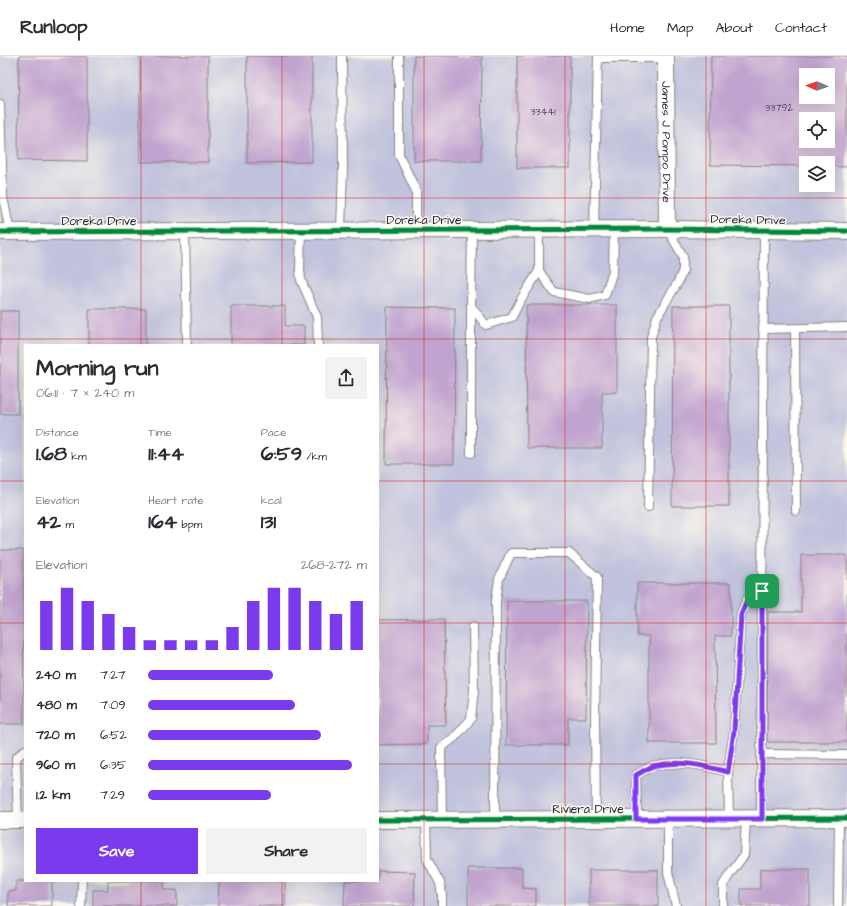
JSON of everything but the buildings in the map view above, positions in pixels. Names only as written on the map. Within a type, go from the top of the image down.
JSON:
[{"type":"street","name":"James J Pompo Drive","points":[[666,57],[667,228]]},
{"type":"street","name":"Doreka Drive","points":[[5,232],[667,228],[847,231]]},
{"type":"street","name":"Riviera Drive","points":[[379,820],[843,819]]},
{"type":"street","points":[[0,820],[22,820]]},
{"type":"lane","points":[[341,230],[343,167],[342,56]]},
{"type":"lane","points":[[399,56],[399,155],[416,191],[416,230]]},
{"type":"lane","points":[[594,229],[598,57],[666,57]]},
{"type":"lane","points":[[0,104],[5,232]]},
{"type":"lane","points":[[648,507],[652,337],[657,317],[678,282],[683,270],[683,256],[667,228]]},
{"type":"lane","points":[[471,306],[486,325],[512,317],[539,271],[539,229]]},
{"type":"lane","points":[[539,271],[554,292],[590,299],[605,295],[613,271],[614,229]]},
{"type":"lane","points":[[185,230],[188,344]]},
{"type":"lane","points":[[301,230],[301,280],[318,317],[318,344]]},
{"type":"lane","points":[[471,453],[472,230]]},
{"type":"lane","points":[[723,906],[723,885],[744,856],[754,819],[762,754],[764,230]]},
{"type":"lane","points":[[763,329],[847,327]]},
{"type":"lane","points":[[795,328],[796,511]]},
{"type":"lane","points":[[495,819],[495,657],[496,600],[499,579],[511,553],[569,553],[597,577],[595,719],[596,819]]},
{"type":"lane","points":[[729,819],[728,772],[734,731],[741,614],[747,600],[762,591]]},
{"type":"lane","points":[[442,906],[440,883],[427,859],[434,819],[441,748],[455,737],[471,719],[474,690],[473,626]]},
{"type":"lane","points":[[22,820],[16,758],[24,751]]},
{"type":"lane","points":[[762,754],[847,755]]},
{"type":"lane","points":[[636,819],[636,775],[652,766],[684,763],[695,764],[728,772]]},
{"type":"lane","points":[[668,819],[668,872],[676,906]]},
{"type":"lane","points":[[838,906],[843,819]]},
{"type":"lane","points":[[81,906],[82,882]]},
{"type":"shaded area","points":[[0,56],[847,56],[847,906],[0,906]]},
{"type":"cycle path","points":[[0,232],[667,229],[847,231]]},
{"type":"cycle path","points":[[379,820],[847,818]]},
{"type":"route","points":[[762,591],[762,819],[636,819],[636,775],[652,766],[684,763],[695,764],[728,772],[734,731],[741,614],[747,600],[762,591]]}]
